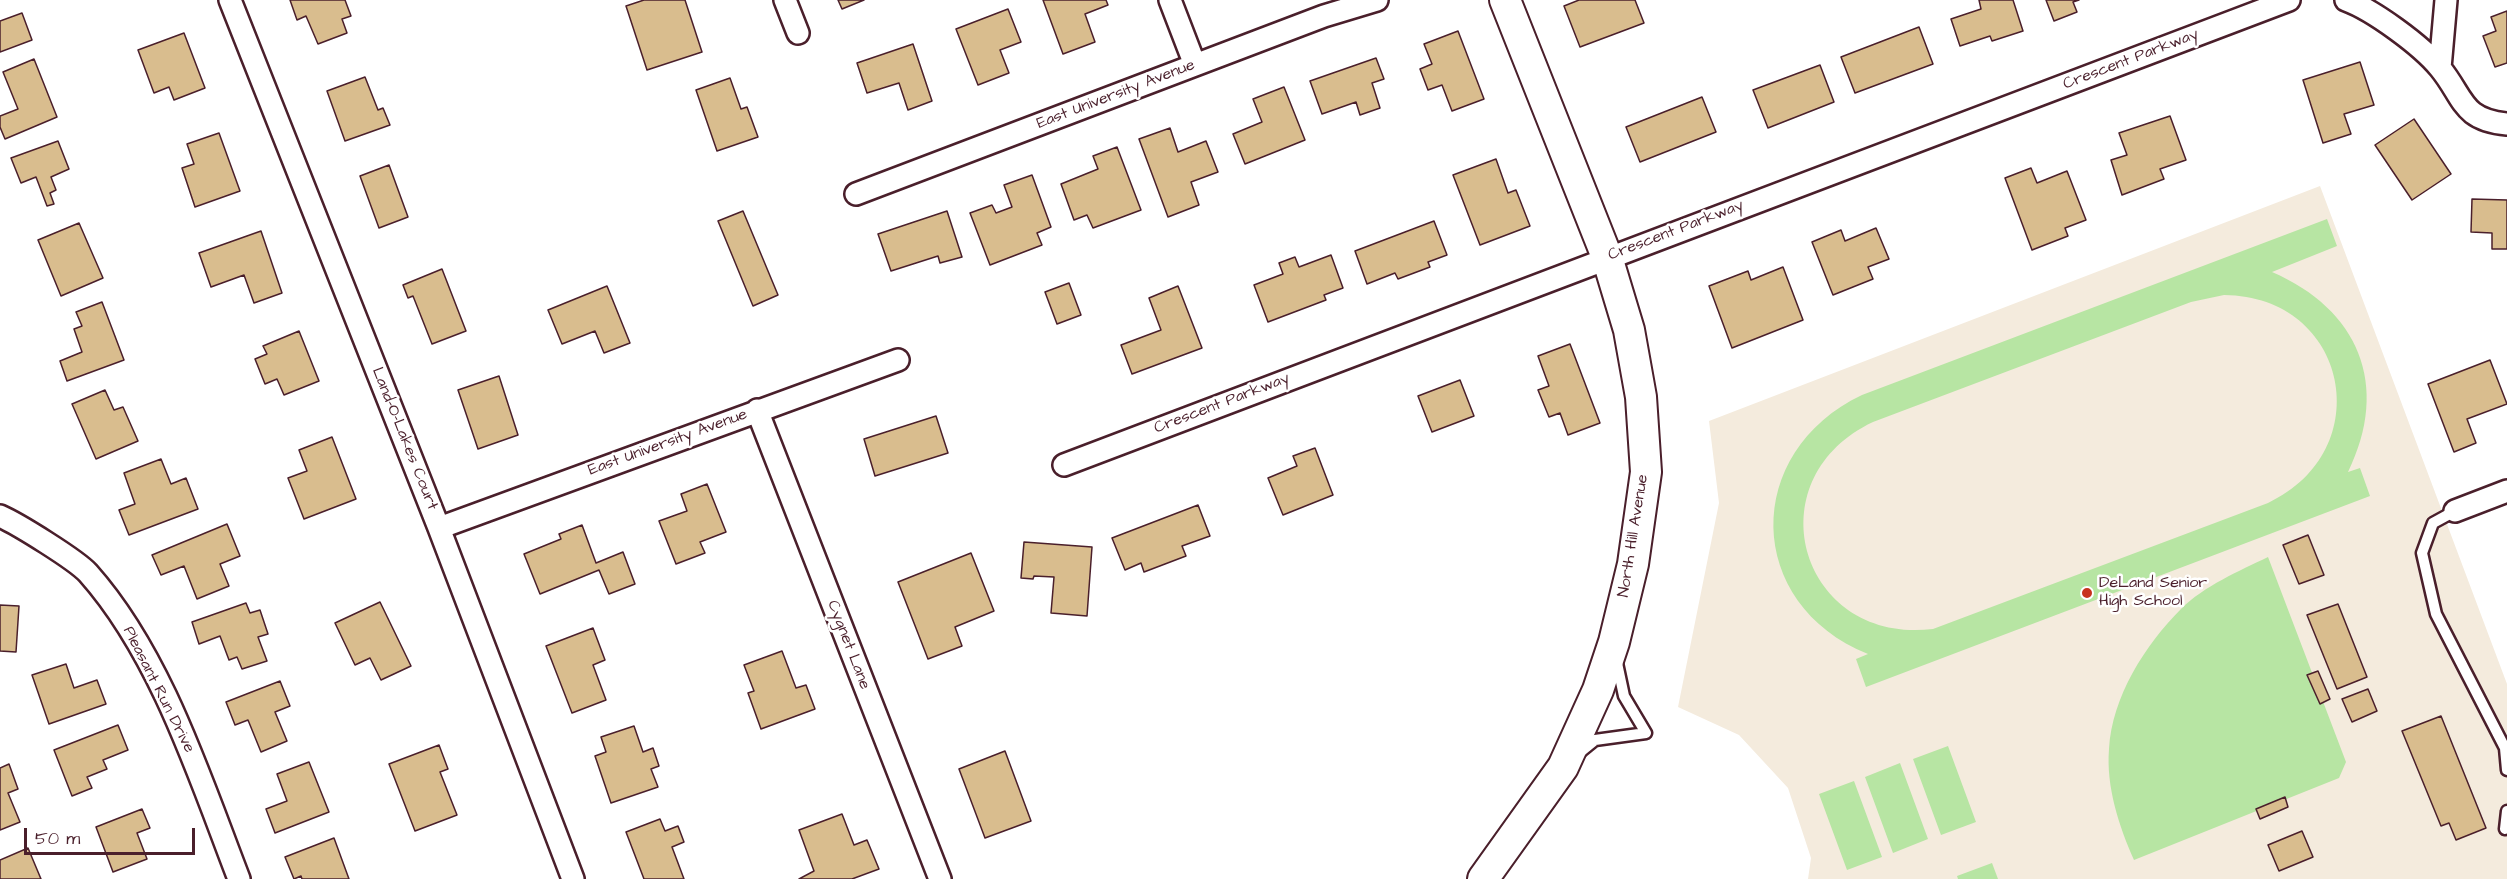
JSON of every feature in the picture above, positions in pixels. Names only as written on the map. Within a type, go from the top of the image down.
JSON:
[{"type":"street","name":"Land-O-Lakes Court","points":[[230,0],[439,528],[573,879]]},
{"type":"street","points":[[785,0],[798,33]]},
{"type":"street","points":[[1170,0],[1195,65]]},
{"type":"street","name":"East University Avenue","points":[[856,194],[1324,16],[1377,0]]},
{"type":"street","name":"North Hill Avenue","points":[[1483,879],[1563,767],[1598,690],[1614,642],[1633,564],[1646,472],[1641,397],[1629,330],[1607,257],[1505,0]]},
{"type":"street","name":"Crescent Parkway","points":[[1064,465],[2289,0]]},
{"type":"street","points":[[2346,0],[2358,5],[2395,29],[2440,68],[2459,100],[2487,122],[2507,124]]},
{"type":"street","points":[[2440,68],[2446,0]]},
{"type":"street","name":"East University Avenue","points":[[439,528],[898,360]]},
{"type":"street","name":"Cygnet Lane","points":[[757,410],[940,879]]},
{"type":"street","points":[[2455,511],[2507,491]]},
{"type":"street","name":"Pleasant Run Drive","points":[[0,516],[87,571],[132,631],[185,738],[238,879]]},
{"type":"lane","points":[[2455,511],[2433,523],[2422,553],[2436,614],[2505,748],[2507,770]]},
{"type":"lane","points":[[1563,767],[1595,740],[1646,733],[1624,696],[1614,642]]},
{"type":"lane","points":[[2505,829],[2507,811]]},
{"type":"shaded area","name":"DeLand Senior High School","points":[[2320,186],[2507,684],[2507,879],[1808,879],[1811,858],[1788,788],[1739,735],[1678,707],[1719,503],[1709,421]]},
{"type":"green space","points":[[2327,219],[2337,246],[2272,272],[2302,288],[2326,307],[2345,329],[2358,353],[2366,380],[2366,409],[2361,440],[2348,472],[2360,468],[2370,496],[1866,687],[1856,659],[1868,654],[1827,631],[1798,600],[1780,565],[1774,527],[1778,489],[1795,452],[1823,420],[1862,395]],"holes":[[[2224,295],[2266,302],[2299,321],[2322,348],[2335,380],[2336,415],[2326,449],[2303,479],[2268,503],[1933,629],[1887,627],[1850,611],[1824,586],[1808,553],[1804,517],[1813,481],[1835,448],[1873,422],[2191,302]]]},
{"type":"green space","points":[[2268,557],[2346,762],[2339,778],[2134,860],[2115,806],[2109,763],[2111,730],[2124,691],[2143,655],[2181,609],[2211,586]]},
{"type":"green space","points":[[1948,746],[1976,822],[1941,835],[1913,759]]},
{"type":"green space","points":[[1900,763],[1928,839],[1893,853],[1865,777]]},
{"type":"green space","points":[[1854,781],[1882,857],[1847,870],[1819,794]]},
{"type":"green space","points":[[1992,863],[1998,879],[1958,879],[1957,876]]},
{"type":"building","points":[[290,0],[345,0],[351,16],[342,19],[347,33],[318,44],[306,16],[297,20]]},
{"type":"building","points":[[644,0],[685,0],[702,52],[647,70],[626,6]]},
{"type":"building","points":[[838,0],[864,0],[842,9]]},
{"type":"building","points":[[1043,0],[1106,0],[1108,5],[1085,14],[1095,42],[1063,54]]},
{"type":"building","points":[[1579,0],[1635,0],[1644,23],[1580,47],[1564,6]]},
{"type":"building","points":[[1979,0],[2013,0],[2023,31],[1992,41],[1990,36],[1960,46],[1951,19],[1981,9]]},
{"type":"building","points":[[2046,0],[2079,0],[2073,2],[2077,12],[2054,21]]},
{"type":"building","points":[[1008,9],[1021,42],[1000,50],[1009,73],[978,85],[956,29]]},
{"type":"building","points":[[2507,11],[2507,63],[2495,67],[2483,36],[2496,31],[2491,17]]},
{"type":"building","points":[[22,13],[32,40],[0,52],[0,21]]},
{"type":"building","points":[[1919,27],[1933,64],[1855,93],[1841,57]]},
{"type":"building","points":[[1458,31],[1484,99],[1452,111],[1442,85],[1428,90],[1420,69],[1432,64],[1424,44]]},
{"type":"building","points":[[184,33],[205,88],[174,100],[169,87],[154,93],[138,50]]},
{"type":"building","points":[[913,44],[932,101],[908,110],[899,83],[867,93],[857,63]]},
{"type":"building","points":[[1376,58],[1384,79],[1372,83],[1380,108],[1360,115],[1356,102],[1322,114],[1310,81]]},
{"type":"building","points":[[34,59],[57,117],[5,139],[0,127],[0,116],[18,109],[3,72]]},
{"type":"building","points":[[2360,62],[2374,105],[2344,114],[2351,134],[2323,143],[2303,80]]},
{"type":"building","points":[[1820,65],[1834,102],[1768,128],[1753,90]]},
{"type":"building","points":[[365,77],[378,110],[383,108],[390,125],[345,141],[327,91]]},
{"type":"building","points":[[730,78],[741,109],[747,107],[758,137],[717,151],[696,90]]},
{"type":"building","points":[[1284,87],[1305,140],[1245,164],[1233,134],[1262,122],[1253,99]]},
{"type":"building","points":[[1702,97],[1716,132],[1640,162],[1626,127]]},
{"type":"building","points":[[2170,116],[2186,160],[2160,169],[2164,179],[2122,195],[2111,160],[2127,155],[2119,133]]},
{"type":"building","points":[[2414,119],[2451,174],[2412,200],[2375,145]]},
{"type":"building","points":[[1170,128],[1178,152],[1206,141],[1218,172],[1191,182],[1199,205],[1168,217],[1139,139]]},
{"type":"building","points":[[219,133],[240,191],[195,207],[182,168],[194,164],[187,144]]},
{"type":"building","points":[[58,141],[69,169],[51,177],[56,190],[50,193],[54,204],[47,206],[36,177],[21,183],[11,158]]},
{"type":"building","points":[[1117,147],[1141,210],[1093,228],[1087,215],[1074,220],[1061,184],[1098,169],[1093,156]]},
{"type":"building","points":[[1496,159],[1508,193],[1516,190],[1530,226],[1480,245],[1453,175]]},
{"type":"building","points":[[389,165],[408,217],[379,228],[360,176]]},
{"type":"building","points":[[2031,168],[2037,183],[2067,171],[2086,220],[2065,228],[2068,236],[2032,250],[2005,178]]},
{"type":"building","points":[[1032,175],[1051,227],[1037,233],[1042,245],[990,265],[970,213],[992,205],[996,213],[1012,207],[1004,185]]},
{"type":"building","points":[[2472,199],[2507,200],[2507,249],[2492,249],[2492,233],[2471,232]]},
{"type":"building","points":[[743,211],[778,295],[753,306],[718,221]]},
{"type":"building","points":[[947,211],[962,257],[940,263],[938,256],[891,271],[878,234]]},
{"type":"building","points":[[1434,221],[1447,255],[1428,262],[1430,267],[1398,279],[1395,273],[1367,284],[1355,251]]},
{"type":"building","points":[[79,223],[103,278],[61,296],[38,240]]},
{"type":"building","points":[[1876,228],[1889,259],[1868,267],[1873,279],[1833,295],[1812,242],[1841,230],[1845,241]]},
{"type":"building","points":[[261,231],[282,293],[254,303],[244,275],[211,287],[199,253]]},
{"type":"building","points":[[1331,255],[1343,288],[1324,295],[1326,300],[1268,322],[1254,285],[1283,274],[1279,263],[1295,257],[1299,267]]},
{"type":"building","points":[[1783,267],[1803,320],[1732,348],[1709,286],[1748,271],[1751,280]]},
{"type":"building","points":[[442,269],[466,331],[432,344],[413,296],[408,298],[403,285]]},
{"type":"building","points":[[1069,283],[1081,315],[1057,324],[1045,292]]},
{"type":"building","points":[[607,286],[630,343],[604,353],[595,331],[562,344],[548,310]]},
{"type":"building","points":[[1178,286],[1202,348],[1132,374],[1121,345],[1161,330],[1149,298]]},
{"type":"building","points":[[102,302],[124,360],[67,381],[60,361],[82,352],[74,329],[82,326],[76,312]]},
{"type":"building","points":[[299,331],[319,381],[284,395],[277,379],[265,384],[255,359],[267,354],[263,346]]},
{"type":"building","points":[[1570,344],[1600,423],[1568,435],[1560,413],[1549,417],[1538,390],[1549,386],[1538,356]]},
{"type":"building","points":[[2490,360],[2507,404],[2467,419],[2476,443],[2454,452],[2428,384]]},
{"type":"building","points":[[499,376],[518,435],[478,449],[458,390]]},
{"type":"building","points":[[1460,380],[1474,416],[1432,432],[1418,396]]},
{"type":"building","points":[[105,390],[114,410],[123,407],[138,441],[96,459],[72,404]]},
{"type":"building","points":[[936,416],[948,453],[875,476],[864,439]]},
{"type":"building","points":[[332,437],[356,499],[304,519],[288,478],[307,471],[299,450]]},
{"type":"building","points":[[1315,448],[1333,495],[1283,515],[1268,478],[1297,466],[1293,456]]},
{"type":"building","points":[[161,459],[171,484],[186,478],[198,509],[129,535],[119,510],[135,504],[124,473]]},
{"type":"building","points":[[707,484],[726,532],[700,542],[705,553],[676,564],[659,521],[687,511],[681,494]]},
{"type":"building","points":[[1198,505],[1210,536],[1182,546],[1186,556],[1144,572],[1141,563],[1125,570],[1112,538]]},
{"type":"building","points":[[227,524],[240,556],[220,564],[229,586],[197,599],[184,566],[161,575],[152,555]]},
{"type":"building","points":[[582,525],[596,563],[623,552],[635,584],[609,594],[599,570],[540,594],[524,554],[561,539],[559,534]]},
{"type":"building","points":[[2308,535],[2324,575],[2299,584],[2283,545]]},
{"type":"building","points":[[1024,542],[1092,547],[1087,616],[1051,613],[1054,577],[1021,578]]},
{"type":"building","points":[[971,553],[994,611],[955,627],[962,646],[928,659],[898,582]]},
{"type":"building","points":[[380,602],[411,666],[381,680],[370,658],[355,665],[335,623]]},
{"type":"building","points":[[246,603],[250,613],[260,610],[268,634],[258,637],[267,661],[242,669],[237,657],[229,660],[220,636],[199,644],[192,622]]},
{"type":"building","points":[[2338,604],[2367,677],[2337,689],[2307,615]]},
{"type":"building","points":[[0,605],[19,606],[16,652],[0,651]]},
{"type":"building","points":[[593,628],[605,660],[593,665],[606,700],[572,713],[546,646]]},
{"type":"building","points":[[782,651],[796,688],[806,685],[815,709],[761,729],[748,693],[754,691],[744,665]]},
{"type":"building","points":[[66,664],[74,688],[97,680],[106,704],[49,724],[32,675]]},
{"type":"building","points":[[2318,671],[2330,699],[2320,704],[2307,675]]},
{"type":"building","points":[[280,681],[290,706],[275,712],[287,741],[261,752],[248,720],[235,725],[226,702]]},
{"type":"building","points":[[2368,689],[2377,711],[2352,722],[2342,699]]},
{"type":"building","points":[[2441,716],[2486,828],[2456,840],[2449,823],[2441,826],[2402,731]]},
{"type":"building","points":[[118,725],[128,750],[103,760],[107,769],[87,777],[92,788],[72,796],[54,750]]},
{"type":"building","points":[[634,726],[643,752],[653,748],[659,766],[651,769],[658,787],[611,803],[595,756],[606,752],[601,737]]},
{"type":"building","points":[[439,745],[448,769],[440,772],[457,815],[415,831],[389,764]]},
{"type":"building","points":[[1005,751],[1031,821],[985,838],[959,769]]},
{"type":"building","points":[[309,762],[329,812],[275,833],[266,809],[287,801],[277,774]]},
{"type":"building","points":[[9,764],[18,789],[8,793],[20,822],[0,830],[0,768]]},
{"type":"building","points":[[2285,797],[2288,807],[2260,819],[2256,809]]},
{"type":"building","points":[[142,809],[150,828],[137,833],[147,859],[113,872],[96,827]]},
{"type":"building","points":[[842,814],[854,845],[867,840],[879,869],[852,879],[799,879],[814,871],[799,830]]},
{"type":"building","points":[[660,819],[665,831],[678,826],[684,842],[672,847],[684,879],[644,879],[626,832]]},
{"type":"building","points":[[2302,831],[2313,857],[2279,871],[2268,845]]},
{"type":"building","points":[[334,838],[349,879],[302,879],[301,876],[294,879],[285,857]]},
{"type":"building","points":[[28,848],[41,879],[0,879],[0,860]]},
{"type":"place","name":"DeLand Senior High School","points":[[2087,593]]}]
